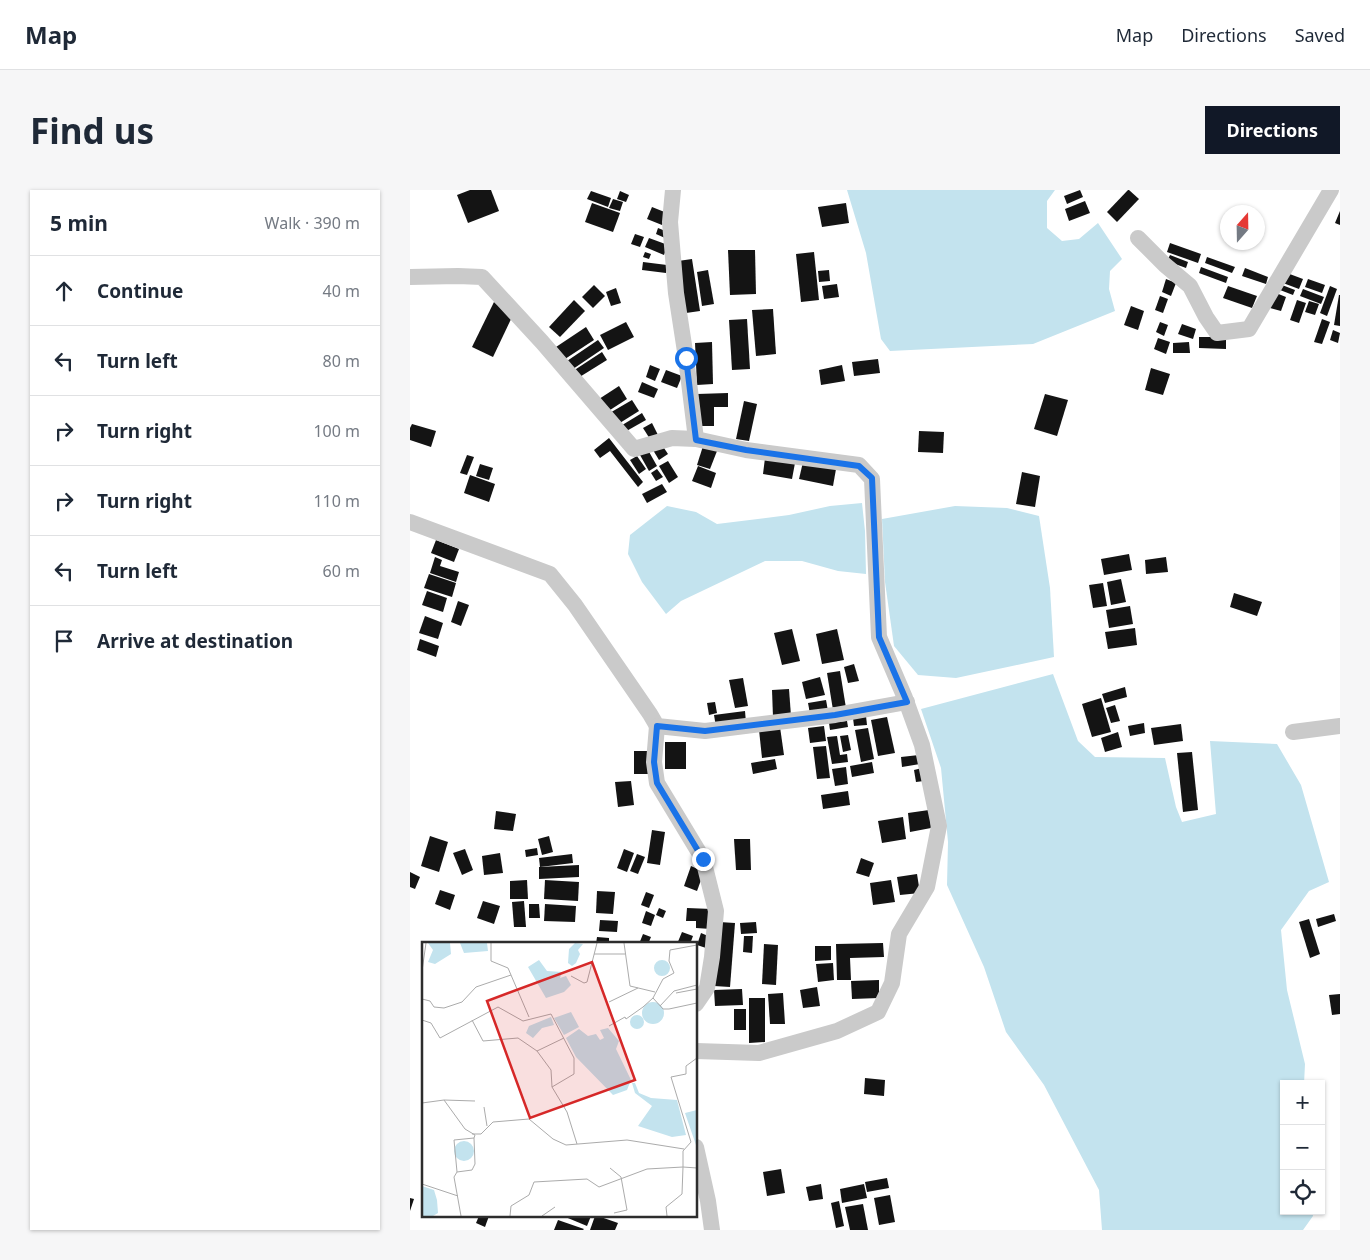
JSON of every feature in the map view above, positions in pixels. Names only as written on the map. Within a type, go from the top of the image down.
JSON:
[{"type":"street","points":[[673,190],[670,222],[676,293],[696,440]]},
{"type":"street","points":[[1138,238],[1190,286],[1206,317],[1217,333],[1249,328],[1331,190]]},
{"type":"street","points":[[410,278],[482,277],[542,342],[634,449],[672,438],[696,440],[746,450],[859,466],[872,478],[879,637],[907,702],[922,745],[939,826],[927,887],[899,934],[892,983],[878,1012],[837,1031],[759,1053],[698,1051]]},
{"type":"street","points":[[410,522],[550,574],[575,605],[650,714],[657,726],[654,762],[657,783],[703,859],[716,911],[707,988],[698,1001]]},
{"type":"street","points":[[657,726],[705,731],[835,715],[907,702]]},
{"type":"street","points":[[1293,732],[1340,726]]},
{"type":"street","points":[[698,1156],[712,1230]]},
{"type":"water","points":[[847,190],[1055,190],[1047,201],[1047,228],[1062,241],[1079,239],[1098,223],[1122,259],[1110,271],[1109,289],[1115,311],[1033,344],[890,351],[881,339],[866,253]]},
{"type":"water","points":[[862,503],[866,574],[838,571],[802,561],[765,561],[681,601],[666,614],[642,582],[628,554],[630,535],[667,506],[696,512],[717,524],[789,515],[830,506]]},
{"type":"water","points":[[955,506],[1007,508],[1039,516],[1050,588],[1054,657],[956,678],[918,675],[894,646],[885,582],[882,519]]},
{"type":"water","points":[[1053,674],[1078,741],[1095,757],[1165,758],[1176,807],[1182,822],[1216,814],[1210,741],[1277,744],[1301,785],[1329,882],[1309,891],[1281,930],[1287,990],[1305,1064],[1304,1080],[1280,1080],[1280,1215],[1313,1215],[1303,1230],[1102,1230],[1099,1190],[1044,1085],[1006,1032],[984,967],[947,885],[948,842],[941,768],[921,709]]},
{"type":"building","points":[[470,190],[491,190],[499,211],[468,223],[457,195]]},
{"type":"building","points":[[1080,190],[1083,197],[1067,204],[1064,196]]},
{"type":"building","points":[[1128,190],[1139,199],[1117,222],[1107,212]]},
{"type":"building","points":[[591,191],[611,198],[608,207],[587,199]]},
{"type":"building","points":[[620,191],[629,195],[626,202],[617,199]]},
{"type":"building","points":[[613,199],[623,202],[620,211],[609,208]]},
{"type":"building","points":[[1085,201],[1090,213],[1069,221],[1065,209]]},
{"type":"building","points":[[592,203],[620,213],[613,232],[585,222]]},
{"type":"building","points":[[846,203],[849,223],[822,227],[818,207]]},
{"type":"building","points":[[652,207],[667,213],[662,225],[647,219]]},
{"type":"building","points":[[1340,211],[1340,225],[1335,223]]},
{"type":"building","points":[[658,228],[668,232],[665,238],[656,234]]},
{"type":"building","points":[[635,234],[644,237],[640,247],[631,244]]},
{"type":"building","points":[[649,238],[668,245],[664,255],[645,247]]},
{"type":"building","points":[[1170,243],[1201,254],[1198,263],[1167,252]]},
{"type":"building","points":[[728,250],[755,250],[756,294],[730,295]]},
{"type":"building","points":[[645,252],[651,254],[649,259],[643,257]]},
{"type":"building","points":[[814,252],[819,300],[801,302],[796,254]]},
{"type":"building","points":[[1170,255],[1188,262],[1186,268],[1167,261]]},
{"type":"building","points":[[1207,257],[1235,267],[1232,273],[1205,263]]},
{"type":"building","points":[[692,259],[700,311],[686,313],[678,261]]},
{"type":"building","points":[[643,262],[667,265],[666,273],[642,270]]},
{"type":"building","points":[[1201,267],[1228,277],[1226,283],[1199,273]]},
{"type":"building","points":[[1245,268],[1268,277],[1266,284],[1242,276]]},
{"type":"building","points":[[708,270],[714,304],[702,306],[697,272]]},
{"type":"building","points":[[829,270],[830,281],[819,282],[818,271]]},
{"type":"building","points":[[1287,273],[1303,279],[1299,289],[1283,283]]},
{"type":"building","points":[[1166,279],[1176,283],[1171,296],[1162,292]]},
{"type":"building","points":[[1308,279],[1325,285],[1322,293],[1305,287]]},
{"type":"building","points":[[837,284],[839,297],[824,299],[822,286]]},
{"type":"building","points":[[594,285],[605,296],[593,308],[582,297]]},
{"type":"building","points":[[1282,285],[1295,290],[1293,295],[1280,290]]},
{"type":"building","points":[[1228,286],[1257,296],[1252,308],[1223,298]]},
{"type":"building","points":[[1330,286],[1337,289],[1327,316],[1320,313]]},
{"type":"building","points":[[616,288],[621,303],[611,306],[606,292]]},
{"type":"building","points":[[1303,289],[1324,297],[1321,304],[1300,296]]},
{"type":"building","points":[[1276,293],[1286,297],[1281,311],[1270,308]]},
{"type":"building","points":[[1340,295],[1340,326],[1334,325]]},
{"type":"building","points":[[1160,296],[1168,299],[1163,313],[1155,310]]},
{"type":"building","points":[[574,300],[585,311],[560,337],[549,327]]},
{"type":"building","points":[[1297,300],[1306,303],[1299,323],[1290,320]]},
{"type":"building","points":[[1309,301],[1319,304],[1315,315],[1305,312]]},
{"type":"building","points":[[494,302],[512,317],[493,357],[472,347]]},
{"type":"building","points":[[1131,306],[1144,311],[1138,330],[1124,325]]},
{"type":"building","points":[[773,309],[776,354],[756,356],[752,310]]},
{"type":"building","points":[[747,319],[750,369],[732,370],[729,320]]},
{"type":"building","points":[[1322,319],[1330,322],[1322,344],[1314,342]]},
{"type":"building","points":[[626,322],[634,337],[608,350],[600,335]]},
{"type":"building","points":[[1160,322],[1168,325],[1164,336],[1156,332]]},
{"type":"building","points":[[1182,324],[1196,329],[1193,339],[1178,334]]},
{"type":"building","points":[[586,327],[594,340],[565,359],[556,347]]},
{"type":"building","points":[[1333,330],[1340,333],[1338,343],[1330,340]]},
{"type":"building","points":[[1199,337],[1226,337],[1226,349],[1199,348]]},
{"type":"building","points":[[1158,338],[1170,342],[1166,354],[1154,349]]},
{"type":"building","points":[[598,340],[604,348],[573,369],[567,361]]},
{"type":"building","points":[[712,342],[713,384],[697,385],[695,343]]},
{"type":"building","points":[[1189,342],[1190,353],[1173,353],[1173,343]]},
{"type":"building","points":[[602,352],[607,360],[578,378],[573,371]]},
{"type":"building","points":[[878,359],[880,373],[854,376],[852,362]]},
{"type":"building","points":[[650,365],[660,369],[655,381],[646,377]]},
{"type":"building","points":[[842,365],[845,381],[821,385],[819,370]]},
{"type":"building","points":[[1151,368],[1170,374],[1163,395],[1145,390]]},
{"type":"building","points":[[666,370],[682,376],[677,388],[661,382]]},
{"type":"building","points":[[642,382],[658,389],[654,398],[638,392]]},
{"type":"building","points":[[619,386],[627,399],[607,412],[599,399]]},
{"type":"building","points":[[728,393],[728,407],[714,407],[714,426],[698,426],[697,394]]},
{"type":"building","points":[[1045,394],[1068,400],[1057,436],[1034,429]]},
{"type":"building","points":[[632,400],[639,411],[615,426],[608,414]]},
{"type":"building","points":[[744,401],[757,404],[749,441],[736,439]]},
{"type":"building","points":[[642,413],[646,420],[623,433],[619,427]]},
{"type":"building","points":[[652,423],[658,435],[650,439],[643,428]]},
{"type":"building","points":[[412,424],[436,431],[431,447],[410,440]]},
{"type":"building","points":[[919,431],[944,432],[943,453],[918,452]]},
{"type":"building","points":[[609,438],[643,482],[638,487],[610,451],[600,458],[594,450]]},
{"type":"building","points":[[662,445],[668,454],[659,460],[653,450]]},
{"type":"building","points":[[703,446],[717,451],[710,469],[697,465]]},
{"type":"building","points":[[648,450],[657,466],[649,471],[640,455]]},
{"type":"building","points":[[467,455],[474,457],[467,475],[460,473]]},
{"type":"building","points":[[637,456],[646,469],[639,474],[630,460]]},
{"type":"building","points":[[765,458],[795,463],[792,479],[763,474]]},
{"type":"building","points":[[668,461],[678,477],[669,483],[659,466]]},
{"type":"building","points":[[803,462],[836,469],[833,486],[799,479]]},
{"type":"building","points":[[480,464],[493,468],[489,480],[476,476]]},
{"type":"building","points":[[698,466],[716,473],[711,488],[692,481]]},
{"type":"building","points":[[657,469],[663,477],[656,481],[651,473]]},
{"type":"building","points":[[1022,472],[1040,476],[1035,507],[1016,504]]},
{"type":"building","points":[[470,475],[495,484],[489,502],[464,493]]},
{"type":"building","points":[[662,484],[667,492],[647,503],[642,494]]},
{"type":"building","points":[[436,540],[459,549],[454,562],[431,553]]},
{"type":"building","points":[[1129,554],[1132,570],[1104,575],[1101,559]]},
{"type":"building","points":[[435,557],[442,560],[440,566],[459,572],[456,582],[430,573]]},
{"type":"building","points":[[1166,557],[1168,572],[1146,574],[1145,560]]},
{"type":"building","points":[[429,574],[456,583],[452,597],[424,588]]},
{"type":"building","points":[[1121,579],[1126,602],[1111,605],[1107,582]]},
{"type":"building","points":[[1103,583],[1107,606],[1093,608],[1089,585]]},
{"type":"building","points":[[427,591],[447,598],[443,612],[422,605]]},
{"type":"building","points":[[1234,593],[1262,602],[1257,616],[1230,607]]},
{"type":"building","points":[[458,601],[469,605],[461,626],[451,622]]},
{"type":"building","points":[[1130,606],[1133,624],[1109,628],[1106,610]]},
{"type":"building","points":[[425,616],[443,623],[438,639],[419,633]]},
{"type":"building","points":[[1135,628],[1137,645],[1108,649],[1105,632]]},
{"type":"building","points":[[792,629],[800,661],[782,665],[774,633]]},
{"type":"building","points":[[837,629],[844,660],[822,664],[816,634]]},
{"type":"building","points":[[420,639],[439,646],[436,657],[417,650]]},
{"type":"building","points":[[854,664],[859,681],[848,683],[844,667]]},
{"type":"building","points":[[840,671],[846,708],[833,710],[827,673]]},
{"type":"building","points":[[820,677],[825,695],[806,699],[802,682]]},
{"type":"building","points":[[743,678],[748,706],[735,708],[729,680]]},
{"type":"building","points":[[1125,687],[1127,697],[1105,703],[1102,694]]},
{"type":"building","points":[[789,689],[791,716],[773,717],[772,690]]},
{"type":"building","points":[[1101,698],[1111,732],[1092,737],[1082,704]]},
{"type":"building","points":[[826,700],[828,711],[810,714],[808,703]]},
{"type":"building","points":[[715,702],[717,713],[709,715],[707,703]]},
{"type":"building","points":[[1115,705],[1120,721],[1111,723],[1106,708]]},
{"type":"building","points":[[745,711],[746,723],[716,727],[714,715]]},
{"type":"building","points":[[866,716],[867,725],[854,726],[853,718]]},
{"type":"building","points":[[887,717],[895,753],[878,756],[871,720]]},
{"type":"building","points":[[847,721],[848,727],[830,730],[829,723]]},
{"type":"building","points":[[1144,723],[1145,733],[1130,736],[1128,726]]},
{"type":"building","points":[[1181,724],[1183,741],[1154,745],[1151,728]]},
{"type":"building","points":[[824,726],[826,741],[810,743],[808,728]]},
{"type":"building","points":[[780,727],[784,755],[762,758],[759,730]]},
{"type":"building","points":[[868,728],[874,759],[861,762],[855,730]]},
{"type":"building","points":[[1118,732],[1122,747],[1105,752],[1101,738]]},
{"type":"building","points":[[848,735],[851,750],[843,752],[840,736]]},
{"type":"building","points":[[837,736],[840,755],[847,754],[848,762],[832,764],[827,737]]},
{"type":"building","points":[[665,742],[686,742],[686,769],[665,769]]},
{"type":"building","points":[[826,746],[830,778],[817,779],[813,747]]},
{"type":"building","points":[[634,751],[649,751],[648,774],[634,774]]},
{"type":"building","points":[[1192,752],[1198,810],[1183,812],[1177,753]]},
{"type":"building","points":[[919,755],[920,764],[902,767],[901,757]]},
{"type":"building","points":[[775,759],[777,769],[753,774],[751,763]]},
{"type":"building","points":[[872,762],[874,773],[852,777],[850,766]]},
{"type":"building","points":[[846,767],[848,784],[835,786],[832,769]]},
{"type":"building","points":[[922,768],[924,781],[916,782],[914,770]]},
{"type":"building","points":[[631,781],[634,805],[618,807],[615,782]]},
{"type":"building","points":[[848,791],[850,805],[823,809],[821,795]]},
{"type":"building","points":[[929,810],[931,828],[910,832],[908,813]]},
{"type":"building","points":[[496,811],[516,814],[513,831],[494,829]]},
{"type":"building","points":[[903,817],[906,839],[882,843],[878,821]]},
{"type":"building","points":[[652,830],[665,832],[660,865],[647,863]]},
{"type":"building","points":[[430,836],[448,842],[439,872],[421,866]]},
{"type":"building","points":[[549,836],[553,852],[542,855],[538,839]]},
{"type":"building","points":[[734,839],[750,839],[751,870],[736,870]]},
{"type":"building","points":[[537,848],[538,855],[526,857],[525,850]]},
{"type":"building","points":[[465,849],[473,870],[462,875],[453,853]]},
{"type":"building","points":[[624,849],[634,853],[627,872],[617,868]]},
{"type":"building","points":[[500,853],[503,873],[484,875],[482,856]]},
{"type":"building","points":[[572,854],[573,863],[540,867],[539,858]]},
{"type":"building","points":[[637,854],[645,857],[638,874],[630,871]]},
{"type":"building","points":[[861,858],[874,863],[869,877],[856,873]]},
{"type":"building","points":[[579,865],[579,877],[539,879],[539,867]]},
{"type":"building","points":[[691,866],[704,872],[697,891],[684,886]]},
{"type":"building","points":[[410,872],[420,877],[415,889],[410,887]]},
{"type":"building","points":[[917,874],[920,893],[900,895],[897,877]]},
{"type":"building","points":[[527,880],[528,899],[510,899],[510,881]]},
{"type":"building","points":[[545,880],[579,882],[578,901],[544,899]]},
{"type":"building","points":[[891,880],[895,902],[873,905],[870,883]]},
{"type":"building","points":[[440,890],[455,895],[450,910],[435,904]]},
{"type":"building","points":[[597,891],[615,892],[613,914],[596,913]]},
{"type":"building","points":[[646,892],[654,895],[649,908],[641,905]]},
{"type":"building","points":[[483,901],[500,906],[494,924],[477,918]]},
{"type":"building","points":[[524,901],[526,927],[514,927],[512,902]]},
{"type":"building","points":[[529,904],[539,904],[540,918],[529,918]]},
{"type":"building","points":[[545,904],[576,906],[575,922],[544,921]]},
{"type":"building","points":[[659,908],[666,911],[663,918],[656,915]]},
{"type":"building","points":[[687,908],[712,909],[711,929],[696,928],[696,921],[686,921]]},
{"type":"building","points":[[646,911],[655,915],[651,926],[642,923]]},
{"type":"building","points":[[1334,914],[1336,921],[1318,927],[1316,919]]},
{"type":"building","points":[[1309,919],[1320,954],[1310,958],[1299,922]]},
{"type":"building","points":[[600,920],[618,921],[617,932],[599,931]]},
{"type":"building","points":[[719,922],[735,923],[730,987],[714,986]]},
{"type":"building","points":[[756,922],[757,933],[741,934],[740,923]]},
{"type":"building","points":[[682,932],[693,936],[691,942],[678,942]]},
{"type":"building","points":[[701,933],[713,938],[709,949],[698,945]]},
{"type":"building","points":[[643,934],[651,937],[649,942],[640,942]]},
{"type":"building","points":[[744,936],[753,936],[752,953],[743,952]]},
{"type":"building","points":[[597,937],[609,938],[609,942],[596,942]]},
{"type":"building","points":[[883,943],[884,957],[850,958],[851,980],[837,980],[836,944]]},
{"type":"building","points":[[764,944],[778,945],[776,985],[762,984]]},
{"type":"building","points":[[815,946],[831,946],[831,960],[815,961]]},
{"type":"building","points":[[833,963],[834,980],[818,982],[816,964]]},
{"type":"building","points":[[879,980],[879,998],[852,999],[851,981]]},
{"type":"building","points":[[817,987],[820,1006],[803,1008],[800,990]]},
{"type":"building","points":[[742,989],[743,1005],[715,1006],[714,990]]},
{"type":"building","points":[[783,993],[785,1024],[770,1024],[768,994]]},
{"type":"building","points":[[1340,994],[1340,1014],[1332,1015],[1329,995]]},
{"type":"building","points":[[749,998],[765,998],[765,1042],[749,1043]]},
{"type":"building","points":[[734,1009],[746,1009],[746,1030],[734,1030]]},
{"type":"building","points":[[865,1078],[885,1080],[884,1096],[864,1094]]},
{"type":"building","points":[[781,1169],[785,1193],[767,1196],[763,1172]]},
{"type":"building","points":[[887,1178],[889,1188],[867,1192],[865,1182]]},
{"type":"building","points":[[821,1184],[823,1199],[809,1201],[806,1187]]},
{"type":"building","points":[[864,1184],[867,1198],[842,1203],[840,1189]]},
{"type":"building","points":[[890,1195],[895,1222],[879,1225],[874,1198]]},
{"type":"building","points":[[410,1198],[414,1199],[410,1211]]},
{"type":"building","points":[[839,1201],[844,1226],[836,1228],[831,1203]]},
{"type":"building","points":[[863,1204],[868,1230],[850,1230],[845,1207]]},
{"type":"building","points":[[478,1218],[488,1218],[485,1227],[476,1223]]},
{"type":"building","points":[[568,1218],[590,1218],[587,1226]]},
{"type":"building","points":[[594,1218],[604,1218],[618,1223],[615,1230],[590,1230]]},
{"type":"building","points":[[558,1220],[584,1229],[554,1230]]},
{"type":"route","points":[[686,358],[696,440],[746,450],[859,466],[872,478],[879,637],[907,702],[835,715],[705,731],[657,726],[654,762],[657,783],[703,859]]}]
